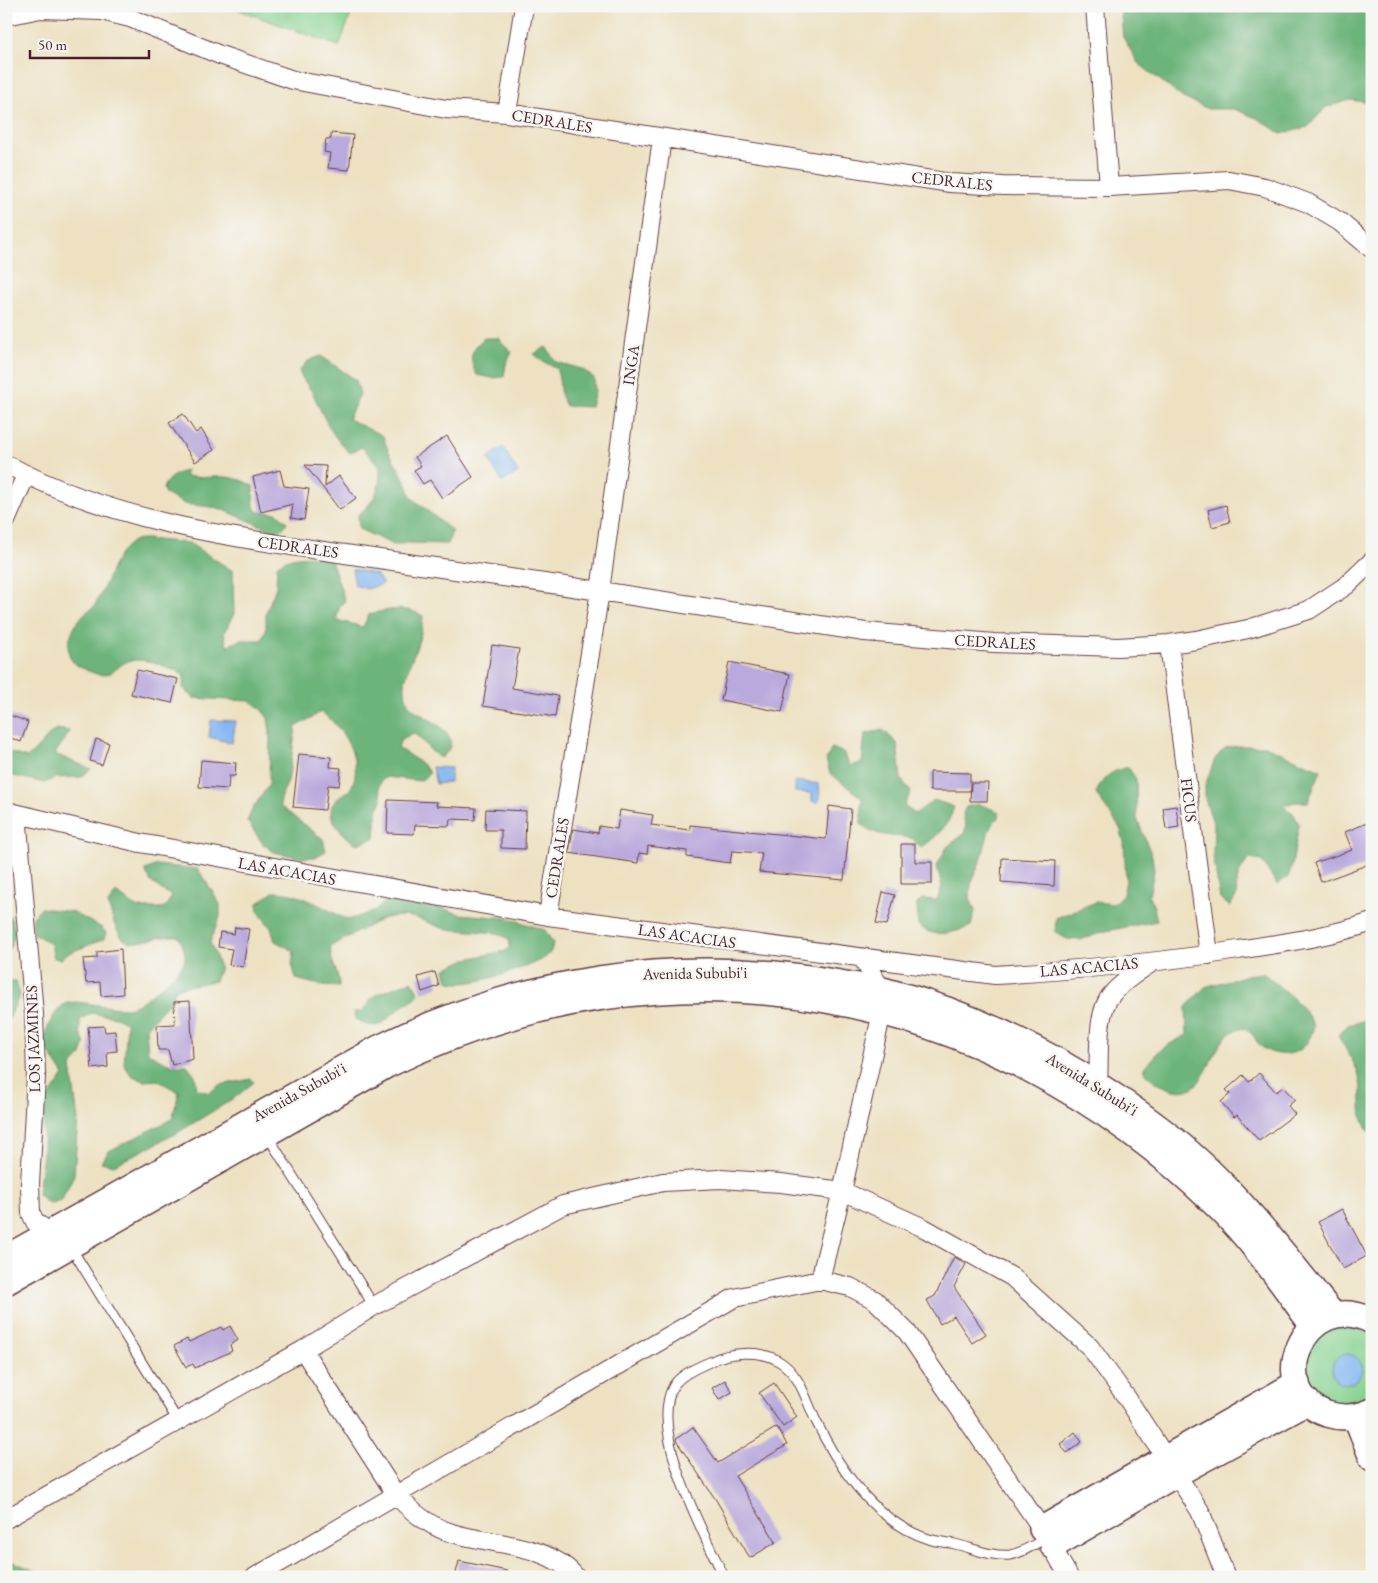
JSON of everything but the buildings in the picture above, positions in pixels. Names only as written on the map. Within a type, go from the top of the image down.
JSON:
[{"type":"street","points":[[507,113],[524,6]]},
{"type":"street","points":[[1095,6],[1109,187]]},
{"type":"street","name":"CEDRALES","points":[[6,16],[40,10],[102,11],[130,18],[220,55],[293,80],[446,109],[507,113],[950,183],[1109,187],[1229,180],[1265,187],[1308,203],[1340,222],[1372,248]]},
{"type":"street","name":"INGA","points":[[600,592],[662,138]]},
{"type":"street","name":"CEDRALES","points":[[6,464],[26,475],[106,506],[174,526],[247,539],[866,632],[994,643],[1118,646],[1169,644],[1248,630],[1308,610],[1347,585],[1372,561]]},
{"type":"street","points":[[6,521],[26,475]]},
{"type":"street","name":"CEDRALES","points":[[548,916],[600,592]]},
{"type":"street","name":"FICUS","points":[[1169,644],[1209,955]]},
{"type":"street","name":"LAS ACACIAS","points":[[11,812],[131,841],[218,858],[548,916],[995,975],[1209,955],[1338,933],[1372,922]]},
{"type":"street","name":"LOS JAZMINES","points":[[11,812],[34,1014],[36,1075],[31,1213],[36,1222],[60,1239]]},
{"type":"street","points":[[862,958],[882,1001]]},
{"type":"street","points":[[1095,1094],[1102,1017],[1111,996],[1129,978],[1154,961]]},
{"type":"street","points":[[820,1280],[842,1191],[882,1001],[904,964]]},
{"type":"street","name":"Avenida Sububi'i","points":[[6,1282],[60,1239],[378,1048],[420,1027],[497,1001],[587,979],[695,970],[755,972],[812,978],[882,1001],[1039,1072],[1095,1094],[1162,1129],[1231,1193],[1276,1244],[1323,1320]]},
{"type":"street","name":"Avenida Sububi'i","points":[[6,1258],[60,1239],[266,1134],[387,1065],[426,1046],[496,1022],[589,998],[666,990],[726,990],[882,1001]]},
{"type":"street","points":[[6,1519],[303,1350],[374,1306],[563,1205],[663,1182],[720,1179],[781,1183],[842,1191],[924,1228],[1012,1277],[1090,1347],[1172,1465],[1200,1510],[1226,1577]]},
{"type":"street","points":[[254,1577],[734,1298],[820,1280],[850,1287],[875,1300],[907,1332],[1048,1537],[1069,1577]]},
{"type":"street","points":[[1370,1318],[1348,1314],[1323,1320],[1303,1338],[1296,1352],[1294,1368],[1303,1392],[1322,1412],[1338,1418],[1364,1414],[1372,1458]]},
{"type":"street","points":[[303,1350],[396,1495],[413,1512],[450,1533],[540,1553],[567,1566],[576,1577]]},
{"type":"street","points":[[1048,1537],[1303,1392]]},
{"type":"lane","points":[[266,1134],[374,1306]]},
{"type":"lane","points":[[60,1239],[178,1421]]},
{"type":"lane","points":[[724,1577],[672,1456],[667,1416],[668,1401],[675,1384],[693,1370],[721,1356],[734,1354],[747,1353],[776,1358],[787,1367],[799,1381],[831,1450],[852,1480],[887,1514],[914,1533],[929,1540],[1010,1555],[1048,1537]]},
{"type":"green space","points":[[228,6],[354,6],[339,46]]},
{"type":"green space","points":[[1120,6],[1372,6],[1372,103],[1350,100],[1326,107],[1308,127],[1281,134],[1259,119],[1234,109],[1208,109],[1183,98],[1138,63],[1123,37]]},
{"type":"green space","points":[[484,338],[498,338],[512,352],[506,364],[504,377],[492,378],[477,375],[472,364],[472,355]]},
{"type":"green space","points":[[546,347],[556,362],[582,369],[594,378],[595,392],[591,407],[566,406],[561,396],[556,368],[534,354]]},
{"type":"green space","points":[[321,356],[356,380],[360,394],[348,419],[383,436],[389,452],[409,489],[411,497],[452,531],[448,544],[407,543],[394,545],[359,529],[358,515],[369,505],[376,494],[380,467],[362,447],[350,453],[344,447],[329,427],[314,395],[301,375],[299,371],[308,361]]},
{"type":"green space","points":[[186,470],[185,476],[235,478],[253,486],[254,506],[257,512],[277,513],[287,522],[281,530],[271,530],[219,508],[185,504],[165,494],[163,488],[168,481],[173,476]]},
{"type":"green space","points":[[147,539],[189,543],[233,571],[234,614],[224,633],[227,646],[240,640],[262,640],[266,629],[266,613],[276,587],[277,566],[295,557],[330,557],[345,601],[340,606],[336,620],[363,627],[369,614],[396,609],[409,610],[423,616],[421,634],[406,677],[405,694],[412,708],[446,732],[450,740],[449,748],[441,758],[413,733],[400,741],[398,748],[421,763],[430,773],[420,781],[387,777],[382,780],[379,786],[382,800],[377,811],[375,838],[357,844],[341,832],[333,820],[332,807],[335,801],[352,786],[355,776],[355,765],[349,744],[329,718],[321,712],[296,727],[288,782],[282,794],[280,806],[323,839],[326,851],[315,857],[302,858],[274,852],[263,844],[247,821],[253,808],[269,785],[270,732],[268,718],[260,708],[250,701],[193,698],[183,688],[184,675],[167,667],[143,660],[124,663],[105,675],[75,664],[71,658],[68,645],[76,624],[95,605],[120,554],[133,541]]},
{"type":"green space","points":[[56,729],[70,731],[55,754],[91,769],[81,777],[55,778],[44,783],[6,774],[6,751],[27,758]]},
{"type":"green space","points":[[883,730],[897,743],[901,779],[911,792],[904,806],[915,814],[934,800],[954,807],[949,820],[941,830],[921,848],[912,838],[879,834],[861,824],[862,798],[830,773],[826,760],[832,748],[844,753],[850,766],[862,763],[865,734]]},
{"type":"green space","points":[[1265,746],[1321,770],[1308,802],[1295,802],[1282,806],[1293,813],[1299,824],[1288,877],[1277,885],[1262,861],[1249,859],[1238,876],[1237,895],[1230,906],[1220,899],[1213,855],[1214,825],[1205,799],[1205,786],[1215,759],[1225,748]]},
{"type":"green space","points":[[1128,767],[1136,779],[1137,819],[1152,856],[1154,870],[1149,896],[1157,921],[1106,931],[1080,940],[1067,939],[1055,932],[1056,918],[1096,902],[1113,904],[1123,894],[1126,881],[1124,841],[1120,828],[1096,794],[1104,779],[1116,771]]},
{"type":"green space","points":[[979,804],[999,812],[999,818],[994,821],[989,830],[982,857],[971,884],[970,898],[975,911],[971,926],[958,931],[930,932],[918,925],[917,904],[922,899],[937,900],[942,887],[937,866],[947,847],[964,834],[966,827],[963,814],[966,807]]},
{"type":"green space","points":[[157,865],[198,869],[220,904],[220,917],[210,942],[220,967],[215,981],[176,988],[167,1005],[146,1028],[148,1053],[172,1065],[187,1065],[195,1075],[197,1089],[209,1093],[220,1085],[251,1079],[254,1082],[233,1099],[177,1133],[114,1165],[101,1162],[109,1151],[172,1119],[179,1092],[157,1080],[144,1081],[131,1075],[124,1064],[127,1023],[116,1017],[91,1013],[80,1020],[80,1033],[85,1044],[80,1057],[71,1066],[78,1120],[74,1175],[61,1201],[48,1204],[38,1195],[43,1154],[44,1111],[48,1098],[64,1075],[42,1042],[53,1017],[63,1005],[76,1002],[116,1008],[137,1005],[176,973],[184,962],[184,951],[178,936],[141,942],[126,940],[114,923],[108,904],[116,893],[138,908],[164,908],[172,897],[151,882],[145,870]]},
{"type":"green space","points":[[273,892],[292,894],[348,920],[373,912],[387,900],[393,898],[423,902],[460,914],[508,918],[545,930],[553,945],[546,957],[526,966],[482,980],[456,983],[448,981],[445,969],[466,959],[506,951],[510,946],[509,939],[497,933],[445,929],[414,917],[384,918],[331,946],[331,956],[338,976],[339,987],[324,986],[296,979],[292,964],[294,951],[275,941],[271,928],[258,911],[257,904]]},
{"type":"green space","points":[[42,908],[72,912],[102,928],[106,933],[104,939],[66,954],[61,959],[54,958],[51,944],[33,933],[34,916]]},
{"type":"green space","points":[[6,910],[15,932],[13,942],[6,954]]},
{"type":"green space","points":[[1263,973],[1304,1010],[1314,1026],[1310,1037],[1303,1047],[1289,1054],[1277,1054],[1262,1047],[1251,1033],[1243,1028],[1230,1033],[1222,1042],[1198,1083],[1190,1089],[1181,1091],[1168,1088],[1157,1083],[1149,1076],[1144,1070],[1152,1058],[1168,1045],[1187,1035],[1186,1007],[1205,987],[1247,975]]},
{"type":"green space","points":[[6,980],[16,981],[20,995],[6,1024]]},
{"type":"green space","points":[[412,981],[419,993],[417,996],[384,1022],[376,1026],[355,1019],[354,1012],[361,1012],[375,995]]},
{"type":"green space","points":[[1362,1021],[1372,1023],[1372,1133],[1367,1128],[1362,1115],[1361,1087],[1354,1063],[1338,1035],[1348,1025]]},
{"type":"green space","points":[[1341,1326],[1355,1327],[1372,1335],[1372,1400],[1345,1409],[1320,1399],[1306,1377],[1309,1350],[1317,1339],[1328,1330]]},
{"type":"green space","points":[[6,1559],[51,1577],[6,1577]]},
{"type":"water","points":[[503,447],[518,473],[502,482],[488,458]]},
{"type":"water","points":[[352,569],[376,574],[383,584],[367,589],[355,585]]},
{"type":"water","points":[[211,720],[236,721],[232,743],[209,737]]},
{"type":"water","points":[[432,767],[451,768],[450,782],[436,784]]},
{"type":"water","points":[[795,781],[819,784],[820,799],[817,803],[812,801],[812,793],[795,792]]},
{"type":"water","points":[[1347,1354],[1358,1358],[1362,1369],[1358,1380],[1347,1384],[1336,1380],[1332,1369],[1336,1358]]}]
